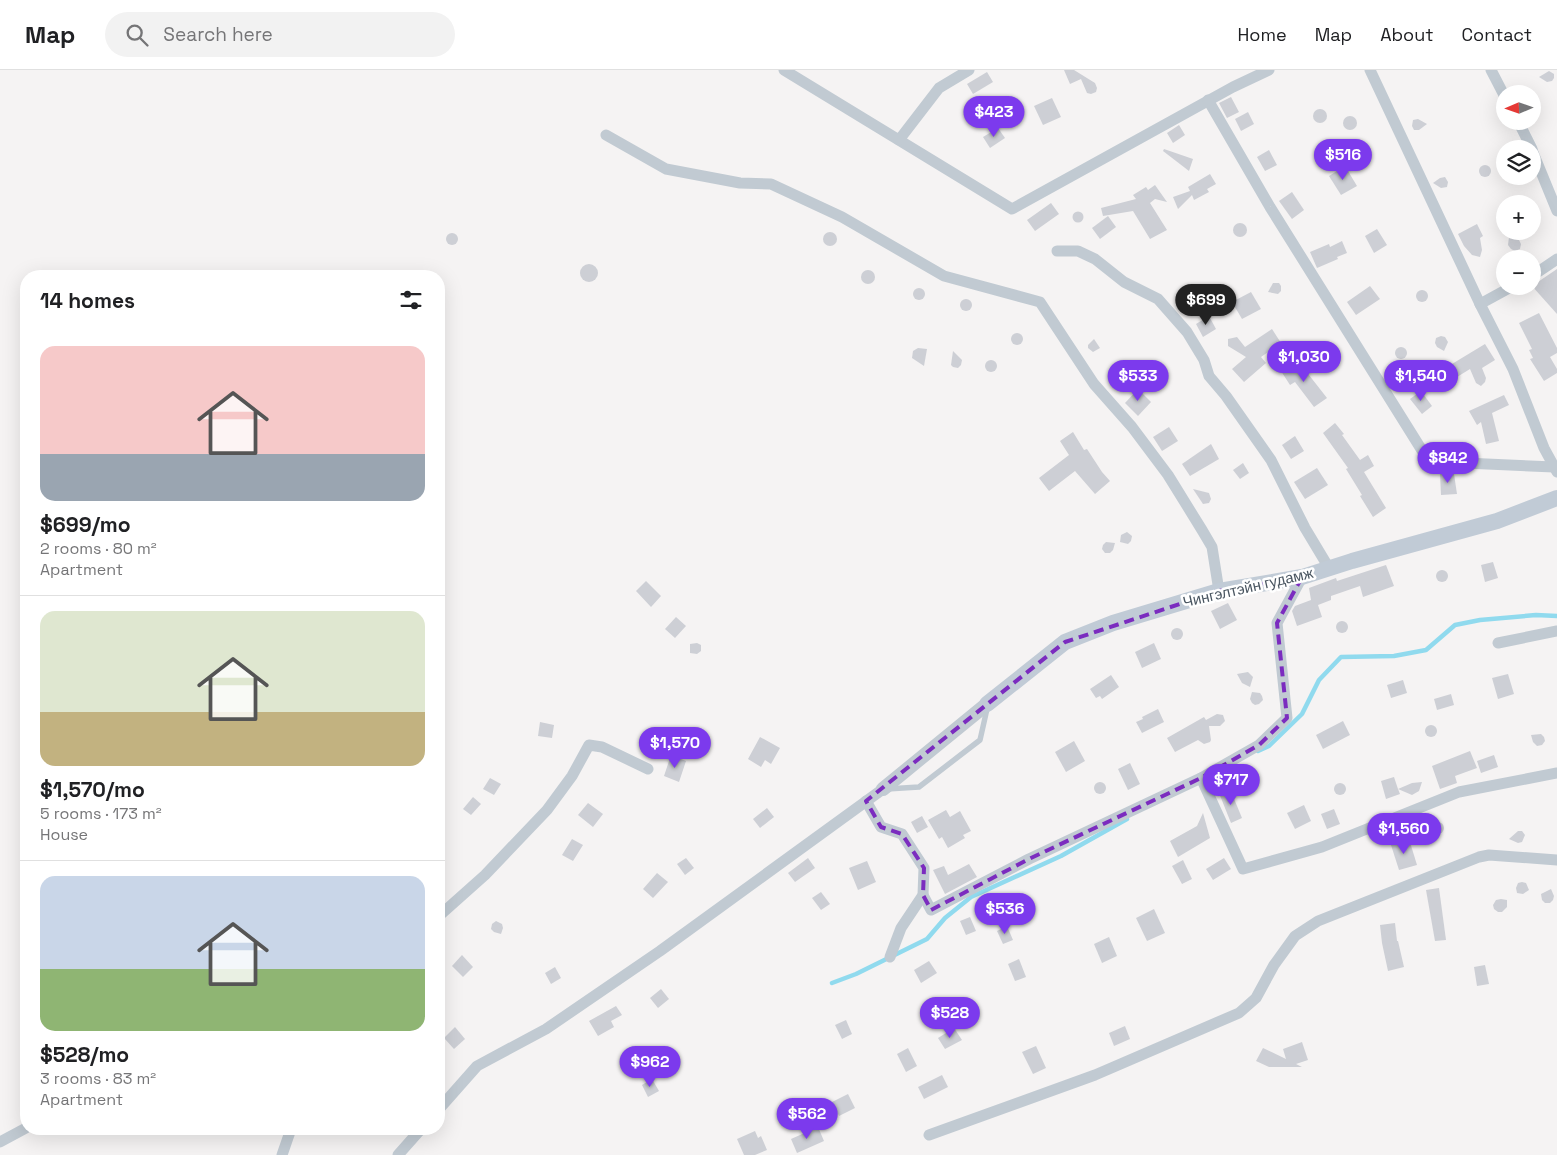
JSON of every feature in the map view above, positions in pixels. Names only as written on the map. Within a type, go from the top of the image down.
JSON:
[{"type":"main road","name":"Чингэлтэйн гудамж","points":[[987,704],[1065,642],[1113,623],[1219,591],[1302,577],[1497,521],[1557,498]]},
{"type":"street","points":[[784,70],[1012,209],[1208,100],[1269,70]]},
{"type":"street","points":[[899,140],[939,88],[969,70]]},
{"type":"street","points":[[1370,70],[1480,304],[1513,369],[1544,448],[1556,470]]},
{"type":"street","points":[[1491,70],[1499,85]]},
{"type":"street","points":[[1208,100],[1270,208],[1423,452],[1442,462],[1556,470]]},
{"type":"street","points":[[606,135],[666,169],[740,182],[771,184],[842,217],[944,276],[1040,302],[1094,384],[1137,434],[1168,475],[1198,522],[1212,547],[1219,591]]},
{"type":"street","points":[[1541,171],[1557,211]]},
{"type":"street","points":[[1057,251],[1078,250],[1095,259],[1124,282],[1158,298],[1187,332],[1204,360],[1210,376],[1271,460],[1305,528],[1329,568]]},
{"type":"street","points":[[1541,270],[1557,259]]},
{"type":"street","points":[[1480,304],[1496,295]]},
{"type":"street","points":[[866,801],[881,827],[902,834],[924,868],[923,895],[931,910],[1029,859],[1202,778],[1259,745],[1287,718],[1277,623],[1302,577]]},
{"type":"street","points":[[1498,643],[1557,631]]},
{"type":"street","points":[[445,1102],[477,1066],[546,1028],[660,951],[883,789],[987,704]]},
{"type":"street","points":[[445,911],[486,875],[547,810],[572,776],[590,745],[602,747],[648,769]]},
{"type":"street","points":[[1202,778],[1243,869],[1322,847],[1459,792],[1557,773]]},
{"type":"street","points":[[929,1135],[1095,1075],[1239,1013],[1256,998],[1274,965],[1295,936],[1318,921],[1479,857],[1489,855],[1557,860]]},
{"type":"street","points":[[890,957],[901,928],[923,895]]},
{"type":"street","points":[[0,1142],[20,1131]]},
{"type":"street","points":[[282,1155],[289,1135]]},
{"type":"street","points":[[398,1155],[416,1135]]},
{"type":"lane","points":[[883,789],[919,787],[980,740],[987,704]]},
{"type":"highlighted area","points":[[1302,577],[1277,623],[1287,718],[1259,745],[1201,778],[1029,859],[931,910],[923,895],[924,868],[902,834],[881,827],[866,801],[1065,642],[1219,591]]},
{"type":"building","points":[[1064,70],[1074,70],[1095,83],[1096,92],[1087,93],[1081,79],[1070,84]]},
{"type":"building","points":[[1549,71],[1554,74],[1552,81],[1547,82],[1539,77]]},
{"type":"building","points":[[987,72],[993,82],[973,94],[967,84]]},
{"type":"building","points":[[1231,97],[1239,112],[1227,118],[1219,103]]},
{"type":"building","points":[[1052,98],[1061,117],[1043,125],[1034,106]]},
{"type":"building","points":[[1317,109],[1323,109],[1327,116],[1323,123],[1317,123],[1313,119],[1313,113]]},
{"type":"building","points":[[1248,112],[1254,124],[1241,131],[1235,119]]},
{"type":"building","points":[[1350,116],[1355,118],[1357,123],[1355,128],[1350,130],[1345,128],[1343,123],[1345,118]]},
{"type":"building","points":[[1418,119],[1427,124],[1419,130],[1414,130],[1412,126],[1413,120]]},
{"type":"building","points":[[1179,125],[1185,135],[1173,143],[1167,133]]},
{"type":"building","points":[[998,128],[1005,138],[990,148],[983,137]]},
{"type":"building","points":[[1164,149],[1193,159],[1189,171],[1163,151]]},
{"type":"building","points":[[1269,150],[1277,165],[1265,171],[1257,157]]},
{"type":"building","points":[[1485,165],[1491,171],[1485,177],[1479,171]]},
{"type":"building","points":[[1345,166],[1357,186],[1341,195],[1329,176]]},
{"type":"building","points":[[1210,174],[1216,184],[1207,189],[1209,192],[1194,200],[1192,195],[1178,209],[1173,197],[1190,191],[1188,187]]},
{"type":"building","points":[[1445,177],[1448,182],[1447,187],[1441,188],[1433,183],[1440,178]]},
{"type":"building","points":[[1155,185],[1167,202],[1155,199],[1150,203],[1167,230],[1150,239],[1133,211],[1103,216],[1101,208],[1136,199],[1133,195],[1146,187],[1148,190]]},
{"type":"building","points":[[1292,192],[1304,210],[1292,219],[1279,201]]},
{"type":"building","points":[[1051,203],[1059,214],[1035,231],[1027,220]]},
{"type":"building","points":[[1078,211],[1084,217],[1078,223],[1072,217]]},
{"type":"building","points":[[1108,216],[1116,227],[1100,239],[1092,228]]},
{"type":"building","points":[[1240,223],[1245,225],[1247,230],[1245,235],[1240,237],[1235,235],[1233,230],[1235,225]]},
{"type":"building","points":[[1477,224],[1483,236],[1480,238],[1482,250],[1480,257],[1472,255],[1464,246],[1458,234]]},
{"type":"building","points":[[1377,229],[1387,245],[1374,253],[1365,236]]},
{"type":"building","points":[[830,232],[835,234],[837,239],[835,244],[830,246],[825,244],[823,239],[825,234]]},
{"type":"building","points":[[452,233],[458,239],[452,245],[446,239]]},
{"type":"building","points":[[1509,240],[1519,240],[1521,244],[1520,249],[1518,250],[1511,249],[1508,245]]},
{"type":"building","points":[[1342,241],[1347,253],[1317,268],[1310,252],[1329,244],[1330,247]]},
{"type":"building","points":[[589,264],[595,267],[598,273],[595,279],[589,282],[583,279],[580,273],[583,267]]},
{"type":"building","points":[[1557,269],[1557,314],[1540,295],[1541,280]]},
{"type":"building","points":[[868,270],[873,272],[875,277],[873,282],[868,284],[863,282],[861,277],[863,272]]},
{"type":"building","points":[[1273,283],[1279,283],[1281,286],[1281,291],[1278,294],[1268,292]]},
{"type":"building","points":[[1370,286],[1380,299],[1356,315],[1347,302]]},
{"type":"building","points":[[917,288],[921,288],[925,294],[921,300],[917,300],[913,296],[913,292]]},
{"type":"building","points":[[1420,290],[1424,290],[1428,296],[1424,302],[1420,302],[1416,298],[1416,294]]},
{"type":"building","points":[[1251,292],[1261,309],[1242,319],[1232,302]]},
{"type":"building","points":[[1184,294],[1195,297],[1194,306],[1185,304]]},
{"type":"building","points":[[966,299],[972,305],[966,311],[960,305]]},
{"type":"building","points":[[1539,313],[1557,348],[1557,353],[1550,357],[1557,369],[1557,373],[1544,381],[1530,359],[1533,358],[1529,350],[1532,349],[1519,323]]},
{"type":"building","points":[[1209,316],[1216,329],[1203,337],[1196,324]]},
{"type":"building","points":[[1272,329],[1281,343],[1261,357],[1266,363],[1244,382],[1232,369],[1246,357],[1228,346],[1228,339],[1237,337],[1245,347]]},
{"type":"building","points":[[1015,333],[1019,333],[1023,339],[1019,345],[1015,345],[1011,341],[1011,337]]},
{"type":"building","points":[[1445,337],[1448,342],[1444,351],[1437,347],[1435,343],[1436,338]]},
{"type":"building","points":[[1094,339],[1100,348],[1093,352],[1088,348],[1088,345]]},
{"type":"building","points":[[1485,344],[1495,360],[1482,368],[1486,378],[1485,382],[1481,386],[1476,383],[1470,369],[1449,382],[1442,370]]},
{"type":"building","points":[[1399,347],[1403,347],[1407,353],[1403,359],[1399,359],[1395,355],[1395,351]]},
{"type":"building","points":[[918,348],[927,349],[924,366],[912,358],[913,351]]},
{"type":"building","points":[[953,351],[962,360],[958,368],[951,365]]},
{"type":"building","points":[[991,360],[997,366],[991,372],[985,366]]},
{"type":"building","points":[[1298,361],[1327,398],[1314,407],[1295,382],[1290,385],[1281,371]]},
{"type":"building","points":[[1138,389],[1151,402],[1138,416],[1125,403]]},
{"type":"building","points":[[1421,391],[1432,406],[1422,414],[1410,399]]},
{"type":"building","points":[[1504,395],[1509,405],[1492,413],[1499,441],[1486,444],[1481,422],[1477,425],[1469,411]]},
{"type":"building","points":[[1335,423],[1360,460],[1368,455],[1374,466],[1364,472],[1386,508],[1373,517],[1346,469],[1348,468],[1323,433]]},
{"type":"building","points":[[1169,427],[1178,441],[1162,451],[1153,437]]},
{"type":"building","points":[[1073,432],[1084,450],[1087,449],[1110,481],[1095,494],[1075,471],[1049,491],[1039,478],[1069,455],[1060,441]]},
{"type":"building","points":[[1295,436],[1304,451],[1291,459],[1282,445]]},
{"type":"building","points":[[1211,444],[1219,459],[1190,476],[1182,464]]},
{"type":"building","points":[[1243,463],[1249,473],[1240,479],[1233,470]]},
{"type":"building","points":[[1317,468],[1328,485],[1305,499],[1294,482]]},
{"type":"building","points":[[1440,474],[1454,474],[1457,494],[1441,495]]},
{"type":"building","points":[[1193,489],[1209,493],[1211,499],[1209,503],[1203,504]]},
{"type":"building","points":[[1127,532],[1132,536],[1131,541],[1128,544],[1120,542],[1121,535]]},
{"type":"building","points":[[1106,542],[1115,543],[1110,553],[1105,553],[1102,549]]},
{"type":"building","points":[[1493,562],[1498,578],[1485,582],[1481,565]]},
{"type":"building","points":[[1386,565],[1394,586],[1363,597],[1360,586],[1331,596],[1331,600],[1318,605],[1322,617],[1297,626],[1292,611],[1295,606],[1311,600],[1309,588],[1336,578],[1337,581]]},
{"type":"building","points":[[1440,570],[1444,570],[1448,576],[1444,582],[1440,582],[1436,578],[1436,574]]},
{"type":"building","points":[[646,581],[661,596],[651,607],[636,591]]},
{"type":"building","points":[[1228,603],[1237,620],[1220,629],[1211,611]]},
{"type":"building","points":[[676,617],[686,626],[675,638],[665,629]]},
{"type":"building","points":[[1340,621],[1344,621],[1348,627],[1344,633],[1340,633],[1336,629],[1336,625]]},
{"type":"building","points":[[1175,628],[1179,628],[1183,634],[1179,640],[1175,640],[1171,636],[1171,632]]},
{"type":"building","points":[[697,643],[701,645],[701,651],[697,654],[690,653],[690,644]]},
{"type":"building","points":[[1154,643],[1161,659],[1142,668],[1135,652]]},
{"type":"building","points":[[1248,672],[1253,677],[1250,687],[1242,683],[1237,674]]},
{"type":"building","points":[[1508,674],[1514,694],[1498,699],[1492,678]]},
{"type":"building","points":[[1111,675],[1119,687],[1102,699],[1100,696],[1096,698],[1090,689]]},
{"type":"building","points":[[1403,680],[1407,693],[1391,698],[1387,685]]},
{"type":"building","points":[[1252,692],[1260,693],[1262,696],[1263,700],[1259,704],[1255,705],[1252,703],[1250,699]]},
{"type":"building","points":[[1451,694],[1454,705],[1437,710],[1434,699]]},
{"type":"building","points":[[1158,709],[1164,722],[1142,733],[1136,722]]},
{"type":"building","points":[[1217,714],[1223,715],[1225,721],[1220,726],[1209,726],[1210,742],[1204,744],[1198,740],[1175,752],[1167,738],[1204,717],[1206,720]]},
{"type":"building","points":[[1343,721],[1350,735],[1323,749],[1316,735]]},
{"type":"building","points":[[540,722],[554,725],[552,738],[538,736]]},
{"type":"building","points":[[1429,725],[1433,725],[1437,731],[1433,737],[1429,737],[1425,733],[1425,729]]},
{"type":"building","points":[[1541,734],[1545,741],[1542,745],[1537,746],[1533,742],[1531,735]]},
{"type":"building","points":[[760,737],[780,748],[771,764],[765,760],[761,767],[748,759]]},
{"type":"building","points":[[1074,741],[1085,761],[1066,772],[1055,752]]},
{"type":"building","points":[[1470,751],[1477,768],[1455,776],[1457,783],[1440,789],[1432,766]]},
{"type":"building","points":[[671,755],[686,761],[679,782],[664,776]]},
{"type":"building","points":[[1494,755],[1498,767],[1481,773],[1477,761]]},
{"type":"building","points":[[1130,763],[1140,784],[1128,790],[1118,769]]},
{"type":"building","points":[[1394,777],[1400,794],[1386,799],[1381,781]]},
{"type":"building","points":[[490,778],[501,784],[494,795],[483,789]]},
{"type":"building","points":[[1098,782],[1102,782],[1106,788],[1102,794],[1098,794],[1094,790],[1094,786]]},
{"type":"building","points":[[1422,782],[1419,791],[1412,795],[1398,789],[1412,783]]},
{"type":"building","points":[[1338,783],[1342,783],[1346,789],[1342,795],[1338,795],[1334,791],[1334,787]]},
{"type":"building","points":[[1230,789],[1242,818],[1231,823],[1219,793]]},
{"type":"building","points":[[473,797],[481,804],[471,815],[463,809]]},
{"type":"building","points":[[588,803],[603,814],[593,827],[578,815]]},
{"type":"building","points":[[1304,805],[1311,821],[1295,829],[1287,813]]},
{"type":"building","points":[[767,808],[774,817],[760,828],[753,819]]},
{"type":"building","points":[[1334,809],[1340,824],[1327,829],[1321,814]]},
{"type":"building","points":[[946,810],[950,817],[960,811],[971,831],[963,835],[965,838],[948,848],[942,837],[939,839],[928,820]]},
{"type":"building","points":[[1203,813],[1210,838],[1178,857],[1170,841],[1197,826]]},
{"type":"building","points":[[922,816],[928,827],[917,833],[911,822]]},
{"type":"building","points":[[1436,822],[1440,822],[1444,828],[1440,834],[1436,834],[1432,830],[1432,826]]},
{"type":"building","points":[[1518,831],[1522,831],[1525,835],[1522,842],[1518,843],[1509,839]]},
{"type":"building","points":[[572,839],[583,845],[573,861],[562,855]]},
{"type":"building","points":[[1409,839],[1417,865],[1399,870],[1391,845]]},
{"type":"building","points":[[686,858],[694,868],[685,875],[677,864]]},
{"type":"building","points":[[808,858],[815,868],[795,882],[788,873]]},
{"type":"building","points":[[1224,858],[1231,869],[1213,880],[1206,869]]},
{"type":"building","points":[[1183,860],[1192,879],[1182,884],[1172,866]]},
{"type":"building","points":[[867,861],[876,882],[858,890],[849,868]]},
{"type":"building","points":[[969,864],[977,877],[945,894],[933,870],[944,866],[948,875]]},
{"type":"building","points":[[657,873],[668,882],[653,898],[643,889]]},
{"type":"building","points":[[1518,883],[1526,883],[1529,890],[1523,894],[1517,893]]},
{"type":"building","points":[[1439,888],[1446,940],[1435,941],[1426,890]]},
{"type":"building","points":[[1551,889],[1554,896],[1553,900],[1550,903],[1545,903],[1542,900],[1541,894]]},
{"type":"building","points":[[821,892],[830,904],[821,910],[812,898]]},
{"type":"building","points":[[1496,900],[1507,900],[1507,907],[1502,912],[1498,912],[1494,909],[1493,905]]},
{"type":"building","points":[[1154,909],[1165,933],[1147,941],[1136,918]]},
{"type":"building","points":[[970,917],[976,931],[966,935],[960,921]]},
{"type":"building","points":[[496,921],[502,924],[501,934],[491,929],[492,924]]},
{"type":"building","points":[[1395,923],[1397,941],[1404,967],[1388,971],[1380,925]]},
{"type":"building","points":[[1007,926],[1013,940],[1003,944],[997,931]]},
{"type":"building","points":[[1109,937],[1117,956],[1102,963],[1094,944]]},
{"type":"building","points":[[462,955],[473,967],[463,977],[452,966]]},
{"type":"building","points":[[1019,959],[1026,977],[1015,981],[1008,964]]},
{"type":"building","points":[[929,961],[937,973],[921,983],[914,970]]},
{"type":"building","points":[[1485,965],[1489,984],[1477,986],[1474,967]]},
{"type":"building","points":[[555,967],[561,978],[551,984],[545,973]]},
{"type":"building","points":[[661,989],[669,999],[658,1008],[650,998]]},
{"type":"building","points":[[616,1006],[622,1015],[611,1021],[614,1027],[598,1036],[589,1021]]},
{"type":"building","points":[[846,1020],[852,1034],[842,1039],[835,1025]]},
{"type":"building","points":[[1125,1026],[1130,1039],[1114,1046],[1109,1033]]},
{"type":"building","points":[[455,1027],[465,1039],[454,1049],[445,1037]]},
{"type":"building","points":[[954,1028],[962,1040],[945,1049],[938,1038]]},
{"type":"building","points":[[1302,1042],[1308,1060],[1296,1064],[1302,1067],[1269,1067],[1256,1061],[1263,1048],[1286,1059],[1283,1049]]},
{"type":"building","points":[[1036,1046],[1046,1068],[1033,1074],[1022,1052]]},
{"type":"building","points":[[908,1048],[917,1066],[906,1072],[897,1054]]},
{"type":"building","points":[[942,1075],[948,1087],[924,1099],[918,1087]]},
{"type":"building","points":[[652,1079],[659,1091],[648,1097],[642,1085]]},
{"type":"building","points":[[848,1094],[855,1108],[839,1116],[832,1102]]},
{"type":"building","points":[[818,1127],[824,1141],[797,1153],[791,1139]]},
{"type":"building","points":[[755,1131],[758,1138],[761,1136],[767,1150],[755,1155],[744,1155],[737,1139]]},
{"type":"waterway","points":[[1258,751],[1269,746],[1302,714],[1319,680],[1341,657],[1394,656],[1426,650],[1455,625],[1480,620],[1536,615],[1557,616]]},
{"type":"waterway","points":[[832,983],[856,974],[927,939],[945,918],[971,897],[1061,856],[1127,819]]}]
